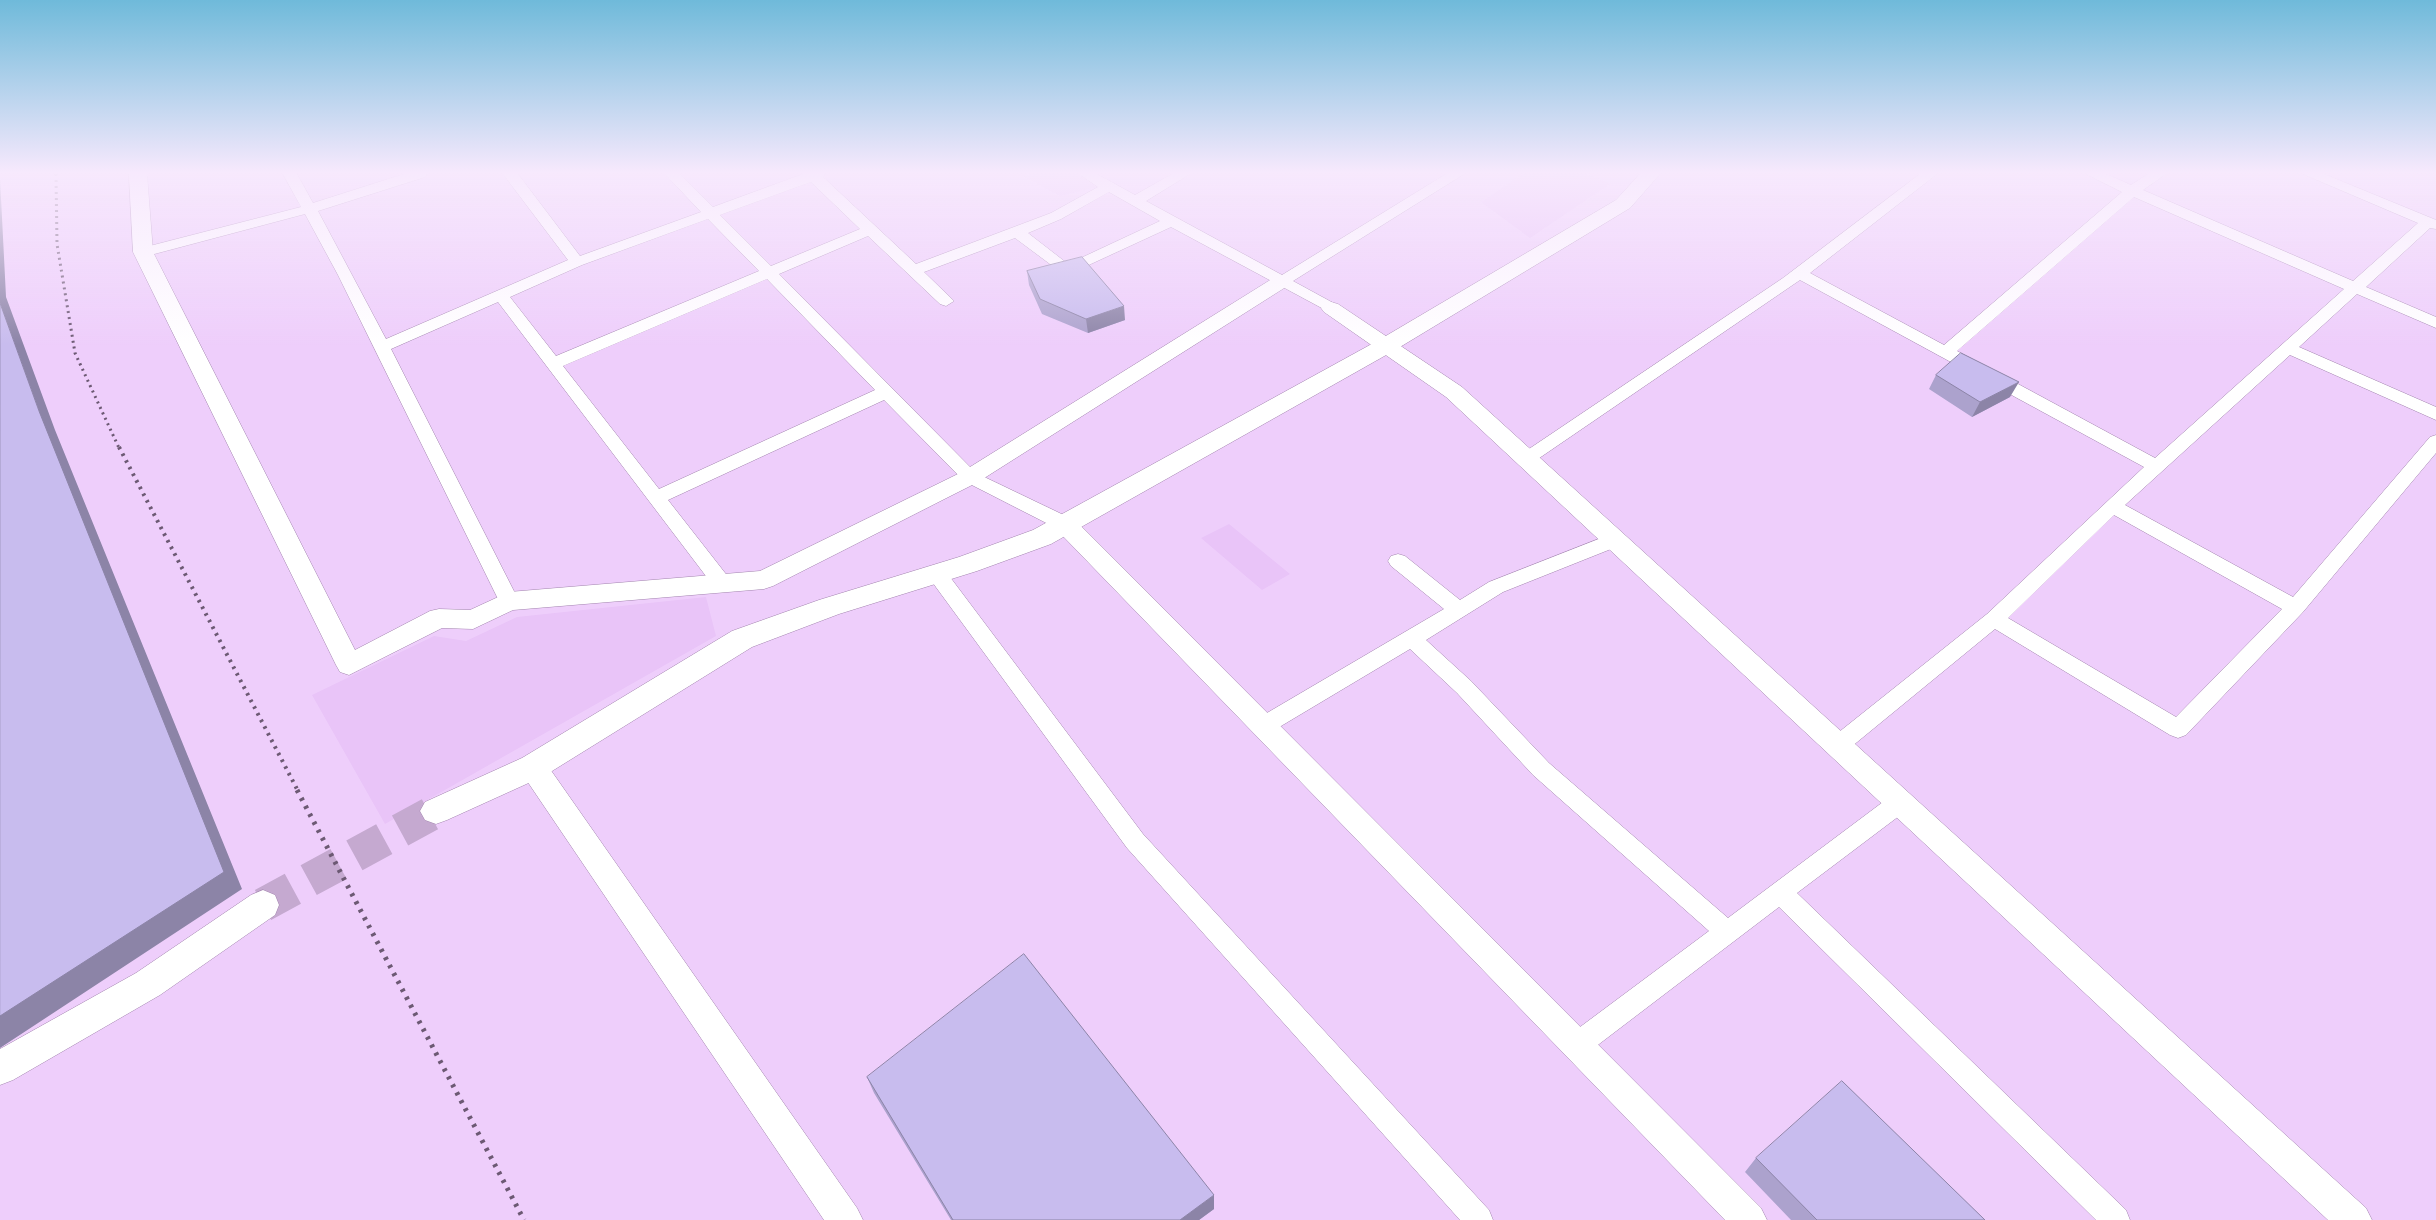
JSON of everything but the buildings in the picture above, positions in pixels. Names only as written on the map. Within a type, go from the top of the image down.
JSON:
[{"type":"main road","points":[[436,810],[533,767],[646,696],[742,640],[829,607],[936,574],[1042,538],[1387,345],[1578,231]]},
{"type":"main road","points":[[0,1068],[148,984],[263,905]]},
{"type":"street","points":[[142,231],[143,252],[349,665],[438,618],[473,620],[509,601],[764,580],[970,477],[1364,231]]},
{"type":"street","points":[[143,252],[224,231]]},
{"type":"street","points":[[321,231],[346,275],[509,601]]},
{"type":"street","points":[[553,231],[577,262]]},
{"type":"street","points":[[382,347],[577,262],[664,231]]},
{"type":"street","points":[[728,231],[970,477],[1065,524],[1749,1220]]},
{"type":"street","points":[[553,364],[868,231]]},
{"type":"street","points":[[871,231],[946,301]]},
{"type":"street","points":[[913,271],[1017,232],[1067,270],[1150,231]]},
{"type":"street","points":[[1189,231],[1331,308],[1454,392],[2354,1220]]},
{"type":"street","points":[[1526,459],[1799,273],[1855,231]]},
{"type":"street","points":[[1946,352],[2086,231]]},
{"type":"street","points":[[2225,231],[2436,323]]},
{"type":"street","points":[[1837,746],[1994,619],[2156,466],[2355,287],[2422,231]]},
{"type":"street","points":[[1799,273],[2156,466]]},
{"type":"street","points":[[500,295],[722,583]]},
{"type":"street","points":[[2288,348],[2436,414]]},
{"type":"street","points":[[656,498],[886,392]]},
{"type":"street","points":[[1994,619],[2178,729],[2296,607],[2436,441]]},
{"type":"street","points":[[2112,506],[2296,607]]},
{"type":"street","points":[[1263,726],[1496,587],[1614,540]]},
{"type":"street","points":[[1398,561],[1459,610]]},
{"type":"street","points":[[936,574],[1135,841],[1479,1220]]},
{"type":"street","points":[[1412,638],[1464,687],[1541,769],[1727,932]]},
{"type":"street","points":[[533,767],[844,1220]]},
{"type":"street","points":[[1577,1045],[1899,803]]},
{"type":"street","points":[[1780,892],[2116,1220]]},
{"type":"shaded area","points":[[1520,231],[1540,231],[1530,238]]},
{"type":"shaded area","points":[[1229,524],[1290,574],[1262,590],[1201,538]]},
{"type":"shaded area","points":[[706,597],[716,636],[385,824],[312,695],[434,636],[466,641],[517,617]]},
{"type":"tunnel","points":[[263,905],[436,811]]},
{"type":"railway","points":[[57,231],[57,244],[75,353],[119,448]]},
{"type":"railway","points":[[119,447],[298,791]]},
{"type":"railway","points":[[297,790],[524,1220]]}]
